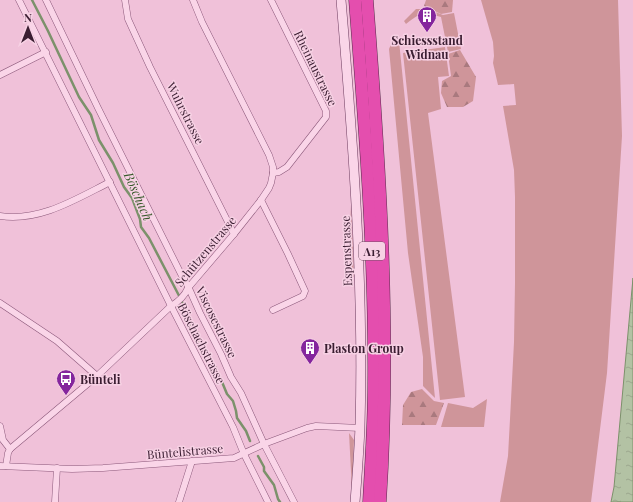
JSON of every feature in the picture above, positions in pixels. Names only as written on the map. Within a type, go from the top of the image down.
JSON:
[{"type":"highway","name":"A13","points":[[355,0],[369,197],[373,290],[374,385],[369,502]]},
{"type":"highway","name":"A13","points":[[367,0],[384,289],[385,384],[380,502]]},
{"type":"street","name":"Böschachstrasse","points":[[19,0],[110,182],[174,305],[268,502]]},
{"type":"street","name":"Viscosestrasse","points":[[46,0],[187,290],[241,394],[264,444],[294,502]]},
{"type":"street","name":"Wuhrstrasse","points":[[125,0],[128,19],[147,61],[234,234]]},
{"type":"street","points":[[193,0],[202,22],[269,155],[273,167],[273,173]]},
{"type":"street","name":"Rheinaustrasse","points":[[271,0],[326,111],[326,117],[287,167],[279,172],[273,173]]},
{"type":"street","name":"Espenstrasse","points":[[341,0],[356,190],[359,270],[361,346],[360,428],[355,502]]},
{"type":"street","points":[[0,75],[46,52]]},
{"type":"street","name":"Schützenstrasse","points":[[10,449],[97,376],[174,305],[261,200],[269,188],[273,173]]},
{"type":"street","points":[[0,216],[26,216],[48,211],[65,205],[110,182]]},
{"type":"street","points":[[261,200],[306,291],[303,296],[272,310]]},
{"type":"street","points":[[0,303],[57,341],[97,376]]},
{"type":"street","points":[[0,426],[3,440],[10,449],[3,466]]},
{"type":"street","name":"Büntelistrasse","points":[[3,466],[76,469],[234,458],[264,444],[316,426],[360,428]]},
{"type":"street","points":[[179,502],[192,461]]},
{"type":"street","points":[[55,502],[57,468]]},
{"type":"green space","points":[[426,0],[453,0],[452,12],[441,14],[424,6]]},
{"type":"green space","points":[[481,0],[618,0],[622,136],[607,373],[591,502],[500,502],[508,456],[514,342],[515,283],[514,170],[503,106],[516,105],[514,84],[498,85],[493,63],[493,42]]},
{"type":"green space","points":[[416,9],[428,9],[443,15],[454,13],[461,49],[448,52],[441,17],[430,14],[422,14],[406,24],[404,21]]},
{"type":"green space","points":[[399,41],[435,398],[423,386],[423,357],[408,253],[389,49],[392,42]]},
{"type":"green space","points":[[445,47],[449,76],[438,77],[441,109],[428,113],[465,397],[440,400],[403,53]]},
{"type":"green space","points":[[460,50],[476,77],[473,101],[463,107],[447,107],[441,93],[442,81],[451,76],[448,54]]},
{"type":"green space","points":[[351,205],[354,277],[348,277]]},
{"type":"green space","points":[[422,389],[434,401],[444,403],[436,425],[402,425],[403,405],[411,392]]},
{"type":"green space","points":[[487,399],[484,427],[441,427],[448,403],[473,408]]},
{"type":"green space","points":[[349,433],[354,440],[352,491]]},
{"type":"water","points":[[633,278],[633,502],[611,502],[614,487]]},
{"type":"waterway","name":"Böschach","points":[[32,0],[79,97],[91,115],[99,140],[113,163],[124,187],[132,198],[140,219],[141,227],[149,238],[187,311],[188,322],[198,333],[200,343],[217,370],[227,394],[233,401],[237,418],[246,431],[250,441]]},
{"type":"waterway","name":"Böschach","points":[[258,456],[264,467],[264,471],[274,485],[280,502]]},
{"type":"place","name":"Schiessstand Widnau","points":[[427,33]]},
{"type":"place","name":"Plaston Group","points":[[310,365]]},
{"type":"place","name":"Bünteli","points":[[66,396]]}]
